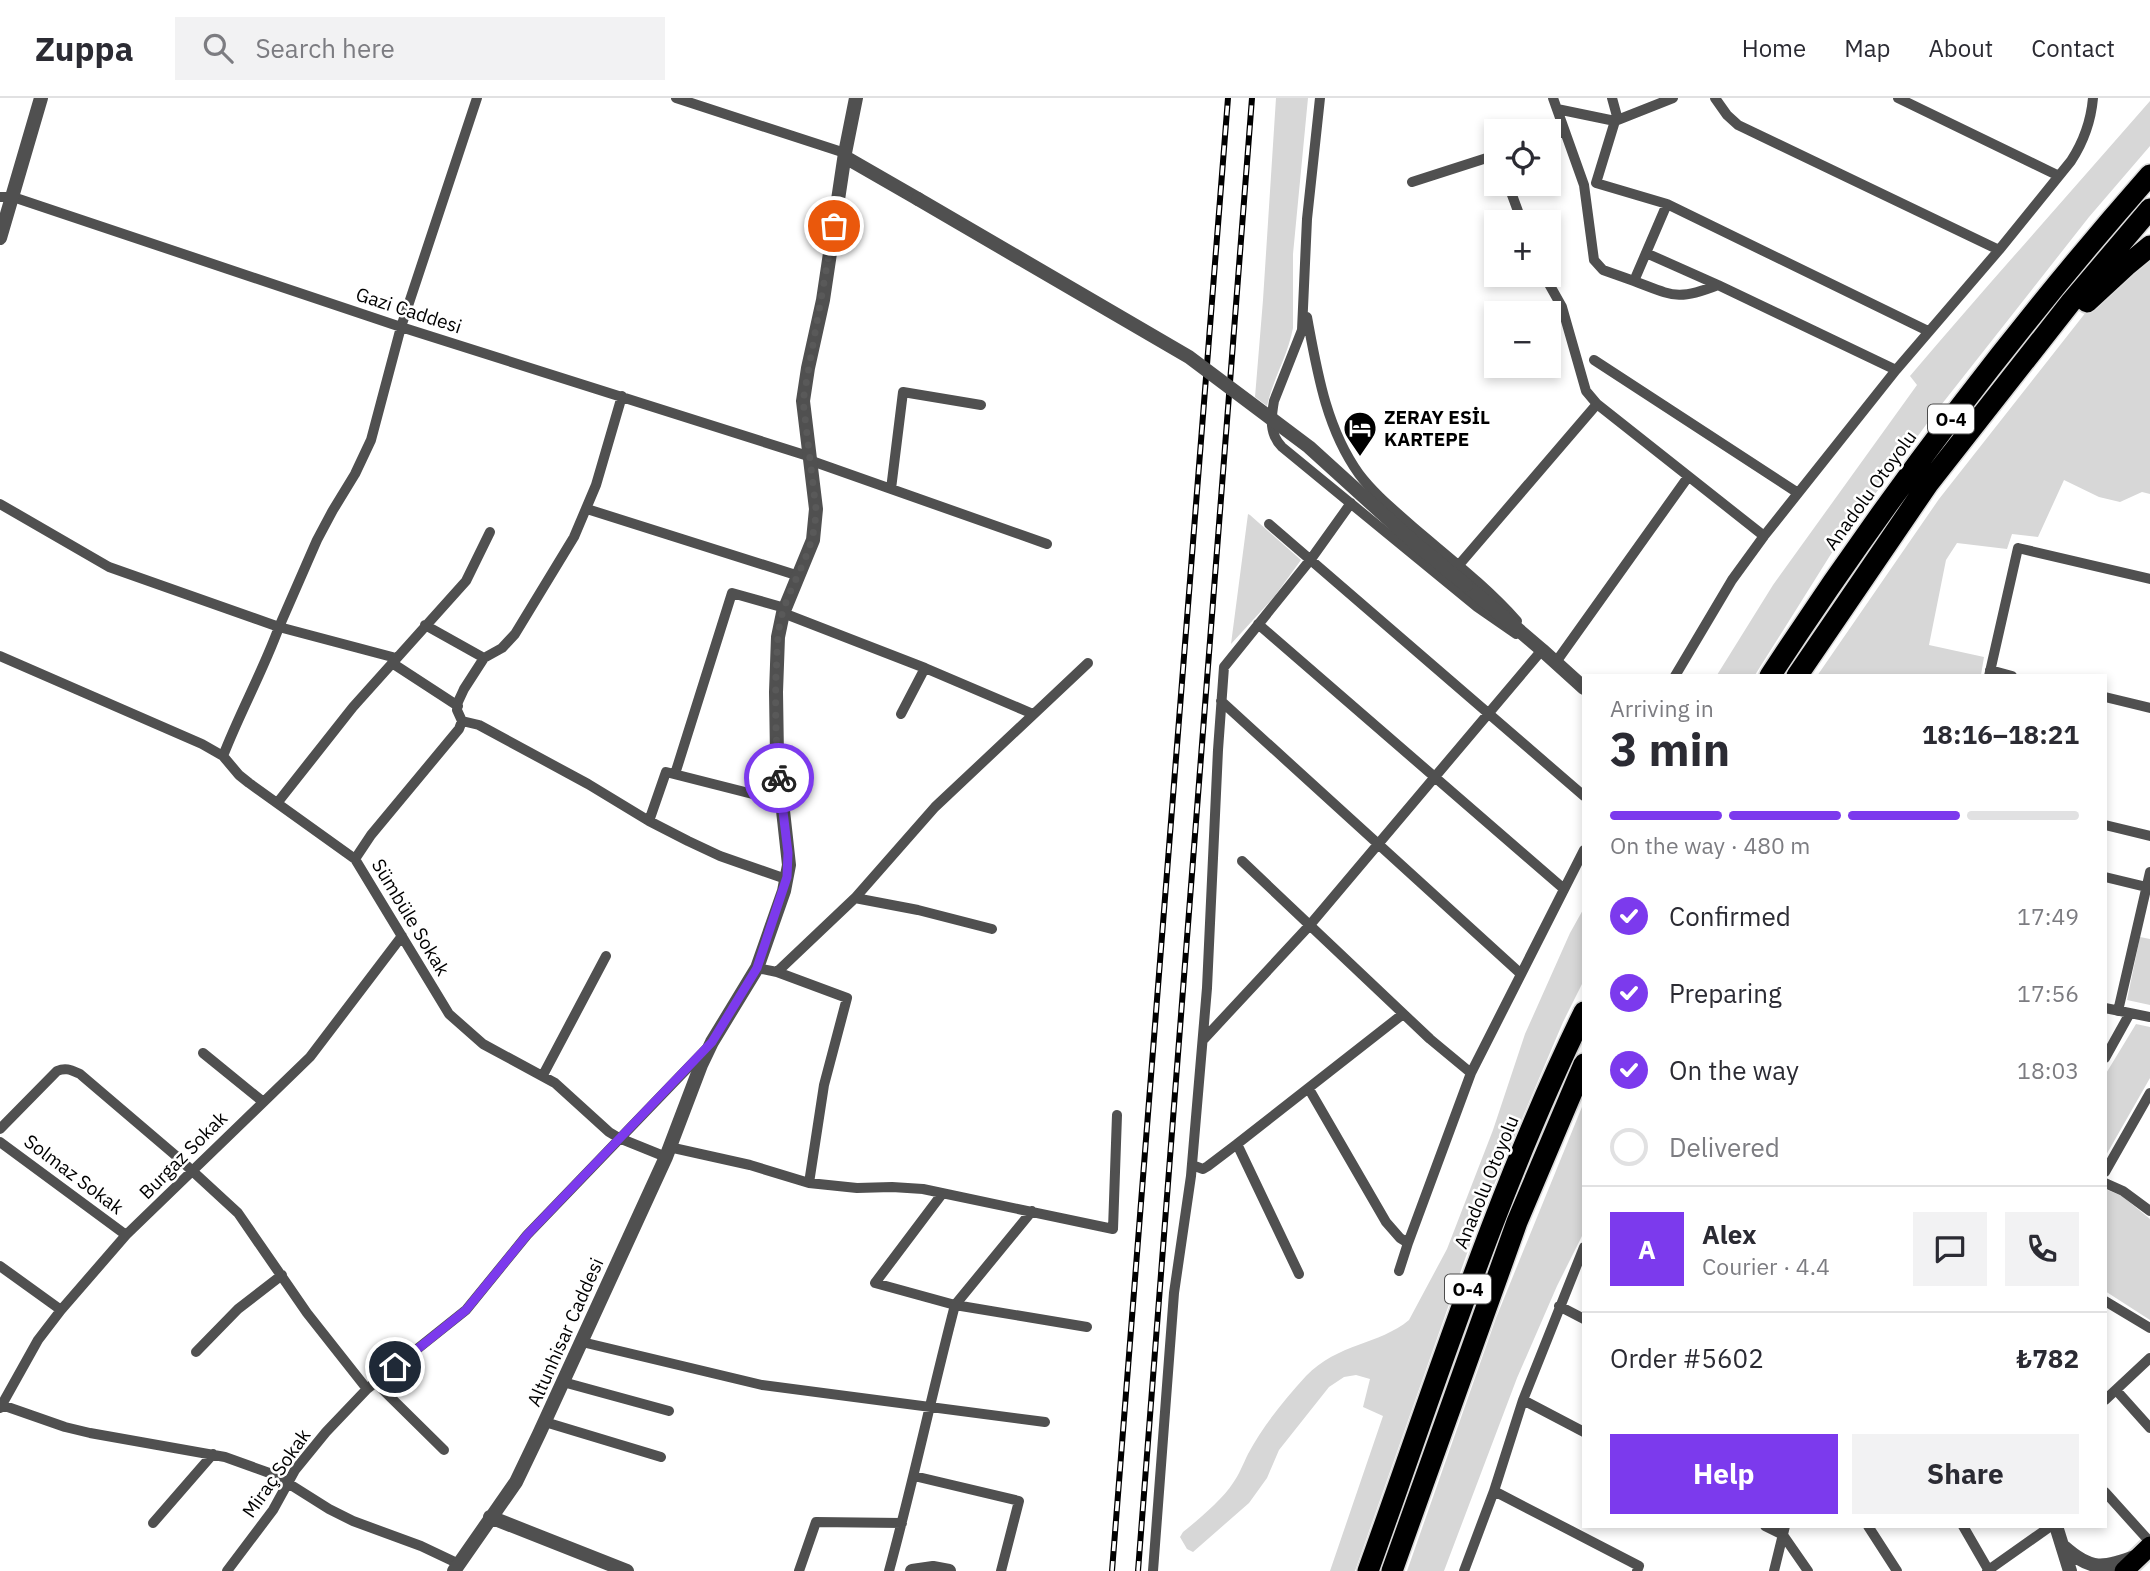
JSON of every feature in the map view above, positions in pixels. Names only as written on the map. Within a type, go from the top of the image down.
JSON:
[{"type":"highway","points":[[2110,220],[2150,157]]},
{"type":"highway","name":"Anadolu Otoyolu","points":[[1771,674],[1830,584],[1913,469],[2016,336],[2110,220],[2150,176]]},
{"type":"highway","name":"O-4","points":[[1798,674],[1928,484],[2071,302],[2150,209]]},
{"type":"highway","points":[[1839,612],[2074,316],[2110,279],[2150,246]]},
{"type":"highway","name":"Anadolu Otoyolu","points":[[1368,1571],[1502,1198],[1582,1016]]},
{"type":"highway","name":"O-4","points":[[1392,1571],[1517,1222],[1582,1069]]},
{"type":"highway","points":[[2124,1571],[2147,1548]]},
{"type":"street","points":[[0,238],[7,197],[41,98]]},
{"type":"street","points":[[223,756],[317,540],[371,440],[401,327],[477,98]]},
{"type":"street","points":[[676,98],[845,155],[1189,357],[1309,447],[1417,545],[1582,686]]},
{"type":"street","name":"Altunhisar Caddesi","points":[[457,1567],[516,1482],[545,1422],[667,1152],[701,1065],[757,968],[786,879],[788,853],[777,756],[778,637],[784,610],[813,540],[816,524],[803,412],[805,389],[823,300],[856,98]]},
{"type":"street","points":[[1320,98],[1307,219],[1302,330],[1274,401],[1273,436],[1282,447],[1477,607],[1542,650]]},
{"type":"street","points":[[1597,183],[1617,120],[1612,98]]},
{"type":"street","points":[[1555,104],[1617,120],[1671,98]]},
{"type":"street","points":[[1715,98],[1738,125],[1999,250]]},
{"type":"street","points":[[1898,98],[2059,176]]},
{"type":"street","points":[[1676,674],[1732,580],[1764,536],[1896,370],[2059,176],[2079,148],[2089,124],[2093,98]]},
{"type":"street","points":[[1555,104],[1584,186],[1594,260],[1604,270],[1676,296],[1691,295],[1718,285]]},
{"type":"street","points":[[1412,182],[1484,159]]},
{"type":"street","points":[[1584,186],[1597,183],[1667,204],[1928,331]]},
{"type":"street","name":"Gazi Caddesi","points":[[7,197],[809,458],[1047,544]]},
{"type":"street","points":[[1634,281],[1667,204]]},
{"type":"street","points":[[1646,253],[1896,370]]},
{"type":"street","points":[[1551,287],[1562,307],[1586,391],[1597,404],[1764,536]]},
{"type":"street","points":[[1304,300],[1326,406],[1352,463],[1374,491],[1512,616],[1542,650]]},
{"type":"street","points":[[1594,360],[1798,493]]},
{"type":"street","points":[[891,489],[903,392],[981,405]]},
{"type":"street","points":[[355,859],[371,835],[459,729],[462,721],[458,706],[460,695],[484,658],[502,648],[516,634],[574,537],[596,485],[622,396]]},
{"type":"street","points":[[1458,566],[1597,404]]},
{"type":"street","points":[[1556,662],[1688,477]]},
{"type":"street","points":[[1153,1571],[1174,1293],[1192,1165],[1203,1040],[1224,667],[1311,559],[1351,503]]},
{"type":"street","points":[[0,504],[109,567],[279,627],[394,661],[458,706]]},
{"type":"street","points":[[587,509],[799,576]]},
{"type":"street","points":[[1269,524],[1582,794]]},
{"type":"street","points":[[278,802],[354,707],[466,581],[490,533]]},
{"type":"street","points":[[1989,673],[2018,548],[2150,579]]},
{"type":"street","points":[[675,774],[732,593],[784,610],[1033,714]]},
{"type":"street","points":[[1258,624],[1564,889]]},
{"type":"street","points":[[425,625],[484,658]]},
{"type":"street","points":[[1203,1040],[1309,926],[1542,650]]},
{"type":"street","name":"Sümbüle Sokak","points":[[0,656],[202,744],[223,756],[239,775],[355,859],[456,1022],[494,1052],[542,1075],[563,1089],[596,1121],[619,1138],[667,1152],[750,1165],[809,1183],[857,1188],[907,1187],[1113,1229],[1117,1115]]},
{"type":"street","points":[[777,972],[855,898],[935,807],[1088,663]]},
{"type":"street","points":[[901,714],[925,668]]},
{"type":"street","points":[[2107,697],[2150,708]]},
{"type":"street","points":[[1221,701],[1521,974]]},
{"type":"street","points":[[462,721],[486,729],[588,784],[649,821],[720,856],[786,879]]},
{"type":"street","points":[[649,821],[666,772],[780,801]]},
{"type":"street","points":[[2107,825],[2150,836]]},
{"type":"street","points":[[1399,1271],[1471,1073],[1582,854]]},
{"type":"street","points":[[1242,861],[1430,1039],[1471,1073]]},
{"type":"street","points":[[2118,1011],[2150,872]]},
{"type":"street","points":[[2107,877],[2148,887]]},
{"type":"street","points":[[855,898],[918,910],[992,929]]},
{"type":"street","name":"Burgaz Sokak","points":[[1,1406],[38,1340],[61,1310],[126,1235],[310,1057],[402,936]]},
{"type":"street","points":[[542,1075],[606,956]]},
{"type":"street","points":[[757,968],[777,972],[847,998],[824,1085],[809,1183]]},
{"type":"street","points":[[2107,1008],[2150,1017]]},
{"type":"street","points":[[2107,1054],[2130,1013]]},
{"type":"street","points":[[1192,1165],[1203,1168],[1208,1166],[1403,1014]]},
{"type":"street","name":"Miraç Sokak","points":[[227,1571],[273,1510],[304,1458],[371,1385],[466,1310],[527,1235],[712,1042]]},
{"type":"street","points":[[203,1053],[262,1101]]},
{"type":"street","points":[[0,1129],[57,1071],[63,1069],[76,1073],[238,1213],[307,1313],[371,1385],[444,1450]]},
{"type":"street","points":[[1309,1089],[1386,1222],[1408,1243]]},
{"type":"street","points":[[2107,1168],[2146,1111],[2150,1093]]},
{"type":"street","name":"Solmaz Sokak","points":[[0,1142],[126,1235]]},
{"type":"street","points":[[1237,1144],[1299,1274]]},
{"type":"street","points":[[2107,1185],[2123,1191],[2150,1211]]},
{"type":"street","points":[[942,1194],[875,1283],[954,1305],[1087,1327]]},
{"type":"street","points":[[889,1571],[954,1305],[1032,1211]]},
{"type":"street","points":[[1465,1571],[1523,1401],[1582,1252]]},
{"type":"street","points":[[0,1266],[61,1310]]},
{"type":"street","points":[[196,1352],[238,1309],[282,1275]]},
{"type":"street","points":[[2107,1302],[2150,1328]]},
{"type":"street","points":[[1559,1306],[1582,1318]]},
{"type":"street","points":[[582,1342],[762,1385],[1045,1422]]},
{"type":"street","points":[[2107,1397],[2150,1358]]},
{"type":"street","points":[[563,1382],[669,1411]]},
{"type":"street","points":[[2116,1390],[2150,1429]]},
{"type":"street","points":[[1523,1401],[1582,1431]]},
{"type":"street","points":[[1,1406],[90,1433],[213,1454],[275,1475],[329,1509],[353,1521],[421,1546],[457,1567]]},
{"type":"street","points":[[545,1422],[661,1457]]},
{"type":"street","points":[[153,1523],[213,1454]]},
{"type":"street","points":[[914,1476],[1019,1501],[1001,1571]]},
{"type":"street","points":[[1494,1491],[1639,1566],[1637,1571]]},
{"type":"street","points":[[2064,1547],[2075,1559],[2096,1568],[2108,1567],[2147,1548],[2107,1495]]},
{"type":"street","points":[[490,1517],[627,1571]]},
{"type":"street","points":[[799,1571],[816,1522],[902,1523]]},
{"type":"street","points":[[1584,1538],[1589,1528]]},
{"type":"street","points":[[1869,1528],[1897,1571]]},
{"type":"street","points":[[1964,1528],[1988,1571],[2051,1528]]},
{"type":"street","points":[[2055,1528],[2064,1547],[2070,1571]]},
{"type":"street","points":[[1774,1571],[1784,1531]]},
{"type":"street","points":[[1784,1531],[1808,1571]]},
{"type":"street","points":[[912,1571],[933,1568],[950,1571]]},
{"type":"shaded area","points":[[1276,98],[1308,98],[1293,254],[1293,328],[1267,406],[1255,397]]},
{"type":"shaded area","points":[[2150,101],[2150,146],[2089,217],[1934,414],[1831,554],[1756,674],[1718,674],[1773,585],[1917,385],[1910,376]]},
{"type":"shaded area","points":[[2150,256],[2150,494],[2142,492],[2120,502],[2099,497],[2064,480],[2038,537],[2012,534],[2007,549],[1957,543],[1946,560],[1929,645],[1984,657],[1981,674],[1818,674],[1939,499],[2090,307]]},
{"type":"shaded area","points":[[1248,514],[1301,560],[1274,597],[1231,644]]},
{"type":"shaded area","points":[[1582,912],[1582,984],[1563,1022],[1477,1225],[1355,1571],[1330,1571],[1383,1416],[1363,1407],[1370,1379],[1356,1375],[1344,1377],[1329,1387],[1279,1450],[1267,1478],[1249,1503],[1193,1552],[1187,1549],[1180,1537],[1183,1532],[1229,1489],[1267,1423],[1306,1376],[1331,1357],[1385,1335],[1409,1320],[1447,1249],[1493,1130],[1525,1034]]},
{"type":"shaded area","points":[[2140,937],[2150,939],[2150,1005],[2127,1000]]},
{"type":"shaded area","points":[[2136,1024],[2150,1027],[2150,1078],[2107,1153],[2107,1072]]},
{"type":"shaded area","points":[[1582,1107],[1582,1236],[1517,1378],[1444,1571],[1407,1571],[1496,1318]]},
{"type":"shaded area","points":[[2107,1190],[2122,1196],[2150,1219],[2150,1320],[2107,1292]]},
{"type":"railway","points":[[1112,1571],[1228,98]]},
{"type":"railway","points":[[1138,1571],[1252,98]]},
{"type":"way so far","points":[[779,778],[776,731],[778,637],[780,621],[813,540],[816,524],[803,401],[834,226]]},
{"type":"place","name":"ZERAY ESİL KARTEPE","points":[[1360,458]]},
{"type":"route","points":[[395,1367],[466,1310],[527,1235],[712,1042],[757,968],[787,877],[789,865],[779,778]]}]
